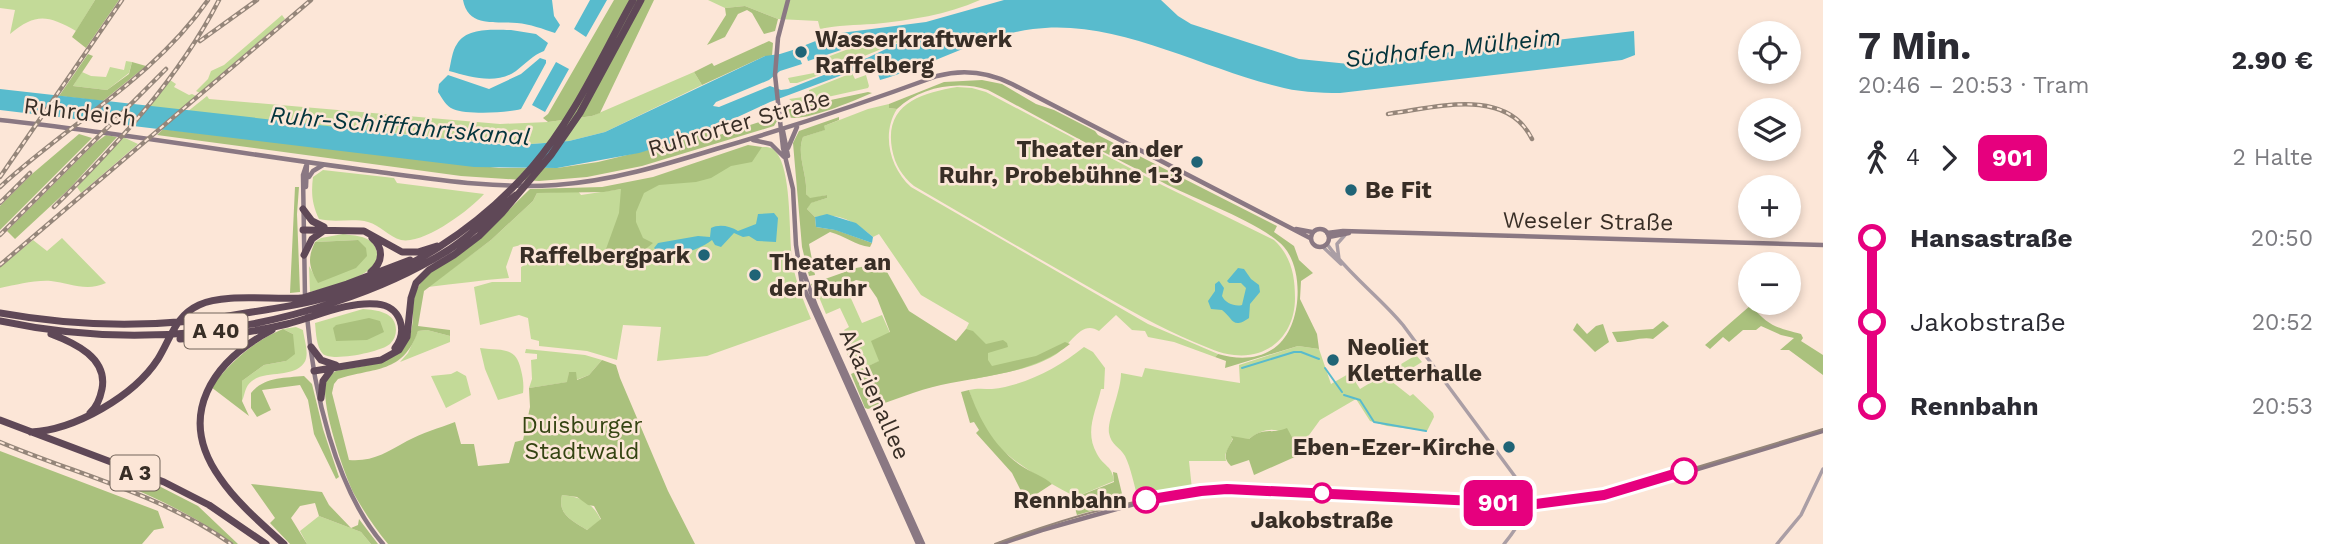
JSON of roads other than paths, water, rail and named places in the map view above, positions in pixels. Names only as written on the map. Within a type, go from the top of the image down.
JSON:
[{"type":"highway","name":"A 40","points":[[0,313],[90,324],[222,319],[333,296],[390,275],[442,246],[477,220],[506,194],[543,153],[571,114],[633,0]]},
{"type":"highway","name":"A 40","points":[[0,321],[41,330],[128,337],[206,332],[274,320],[362,293],[396,279],[450,249],[516,195],[551,155],[580,113],[641,0]]},
{"type":"highway","points":[[314,370],[381,360],[399,349],[407,337],[411,298],[416,283],[429,270],[479,236],[516,195]]},
{"type":"highway","points":[[303,209],[312,221],[325,230],[361,233],[377,243],[381,253],[380,261],[375,269],[362,278]]},
{"type":"highway","points":[[304,255],[312,239],[325,230]]},
{"type":"highway","points":[[303,232],[364,231],[402,252],[442,246]]},
{"type":"highway","points":[[251,313],[427,254]]},
{"type":"highway","points":[[329,313],[396,279]]},
{"type":"highway","points":[[31,432],[44,431],[72,421],[120,396],[150,370],[165,348],[172,330],[187,313],[202,303],[222,298],[301,298]]},
{"type":"highway","points":[[128,337],[210,337],[286,324],[356,306],[381,304],[396,313],[402,324],[399,343],[388,353],[334,367],[323,381],[321,398]]},
{"type":"highway","points":[[284,544],[251,514],[218,475],[204,444],[201,416],[207,388],[228,361],[253,341],[286,324]]},
{"type":"highway","points":[[41,330],[77,344],[99,366],[103,383],[97,410]]},
{"type":"highway","points":[[311,347],[321,360],[334,367]]},
{"type":"highway","name":"A 3","points":[[0,422],[118,463],[177,488],[209,505],[266,544]]},
{"type":"highway","name":"A 3","points":[[0,422],[163,485],[229,521],[260,544]]},
{"type":"main road","points":[[782,130],[775,75],[777,45],[788,0]]},
{"type":"main road","name":"Ruhrorter Straße","points":[[157,138],[288,161],[485,184],[557,185],[631,173],[798,126],[937,76],[958,72],[989,75],[1012,84],[1292,228],[1311,235]]},
{"type":"main road","name":"Ruhrdeich","points":[[0,120],[157,138]]},
{"type":"main road","points":[[788,148],[798,126]]},
{"type":"main road","name":"Akazienallee","points":[[782,130],[788,148],[798,258],[816,306],[920,544]]},
{"type":"main road","name":"Akazienallee","points":[[782,130],[783,148],[788,161]]},
{"type":"main road","points":[[749,139],[771,144],[788,161]]},
{"type":"main road","points":[[288,161],[303,175]]},
{"type":"main road","points":[[307,163],[303,175],[304,289],[314,370],[348,491],[369,528],[383,544]]},
{"type":"main road","points":[[304,194],[307,163]]},
{"type":"main road","points":[[307,181],[313,172],[324,165]]},
{"type":"main road","name":"Ruhrorter Straße","points":[[1311,235],[1321,229],[1328,235]]},
{"type":"main road","name":"Weseler Straße","points":[[1328,235],[1348,232],[1823,245]]},
{"type":"main road","name":"Ruhrorter Straße","points":[[1311,235],[1314,246],[1325,245]]},
{"type":"main road","points":[[1325,245],[1328,235]]},
{"type":"main road","points":[[1000,544],[1138,503],[1209,492],[1334,495],[1541,506],[1604,497],[1823,431]]},
{"type":"street","points":[[1340,261],[1337,244],[1348,232]]},
{"type":"street","name":"Ruhrorter Straße","points":[[1325,245],[1384,303],[1414,339],[1517,482],[1526,496],[1524,506]]},
{"type":"street","name":"Ruhrorter Straße","points":[[1325,245],[1333,258],[1349,270]]},
{"type":"street","points":[[1777,544],[1801,515],[1823,469]]},
{"type":"street","name":"Ruhrorter Straße","points":[[1517,482],[1524,506]]},
{"type":"street","points":[[1511,506],[1517,500],[1520,490]]},
{"type":"street","points":[[1504,544],[1518,525],[1524,506]]},
{"type":"water","points":[[463,0],[552,0],[554,16],[560,25],[555,33],[522,24],[484,21],[471,15]]},
{"type":"water","points":[[590,0],[607,0],[586,37],[574,29]]},
{"type":"water","points":[[1004,0],[1161,0],[1191,24],[1299,59],[1349,64],[1634,31],[1635,55],[1622,60],[1324,93],[1300,91],[1247,78],[1125,37],[1064,28],[1033,29],[994,38],[880,80],[877,71],[884,67],[885,63],[877,62],[770,102],[701,134],[639,153],[557,168],[474,167],[0,110],[0,89],[507,145],[569,141],[605,132],[765,56],[796,49],[802,64],[780,71],[769,80],[716,102],[713,106],[719,107],[770,86],[781,90],[788,89],[867,58],[909,38],[848,47],[847,44],[840,47],[841,50],[808,61],[803,46],[833,34],[926,22]]},
{"type":"water","points":[[511,30],[536,34],[548,43],[544,51],[516,71],[500,78],[466,76],[449,71],[455,47],[467,35],[481,31]]},
{"type":"water","points":[[540,58],[546,60],[546,63],[521,109],[487,113],[459,111],[448,106],[438,92],[439,84],[448,75],[489,89],[521,74]]},
{"type":"water","points":[[556,62],[569,69],[545,112],[532,105]]},
{"type":"water","points":[[774,213],[778,218],[776,242],[757,241],[734,233],[721,247],[715,245],[712,240],[684,253],[668,254],[654,248],[658,243],[698,236],[710,237],[711,228],[717,226],[738,231],[756,224],[758,214]]},
{"type":"water","points":[[827,214],[856,223],[873,237],[872,243],[835,230],[816,227],[815,217]]},
{"type":"water","points":[[1238,268],[1244,269],[1259,285],[1260,292],[1250,304],[1249,318],[1236,323],[1222,310],[1211,309],[1208,301],[1219,281],[1224,288],[1222,296],[1225,301],[1242,305],[1246,288],[1241,283],[1227,281]]},
{"type":"waterway","points":[[1242,368],[1294,352],[1319,359]]},
{"type":"waterway","points":[[1325,368],[1342,392]]},
{"type":"waterway","points":[[1344,395],[1360,400],[1374,422],[1426,431]]},
{"type":"tram line","points":[[995,544],[1054,523],[1117,506],[1212,491],[1243,490],[1548,503],[1604,495],[1823,429]]},
{"type":"tram line","name":"901","points":[[1146,500],[1227,489],[1536,504],[1604,495],[1684,471]]},
{"type":"tram line","points":[[1532,515],[1532,521]]},
{"type":"railway","points":[[0,177],[122,0]]},
{"type":"railway","points":[[0,187],[136,77],[186,28],[208,0]]},
{"type":"railway","points":[[54,207],[123,135],[166,84],[219,0]]},
{"type":"railway","points":[[200,41],[257,0]]},
{"type":"railway","points":[[0,265],[311,0]]},
{"type":"railway","points":[[0,235],[166,69]]},
{"type":"railway","points":[[1388,114],[1447,105],[1487,106],[1505,112],[1520,122],[1532,139]]},
{"type":"railway","points":[[0,203],[30,173]]},
{"type":"railway","points":[[0,442],[148,498],[231,544]]},
{"type":"place","name":"Wasserkraftwerk Raffelberg","points":[[801,52]]},
{"type":"place","name":"Theater an der Ruhr, Probebühne 1-3","points":[[1197,162]]},
{"type":"place","name":"Be Fit","points":[[1351,190]]},
{"type":"place","name":"Raffelbergpark","points":[[704,255]]},
{"type":"place","name":"Theater an der Ruhr","points":[[755,275]]},
{"type":"place","name":"Neoliet Kletterhalle","points":[[1333,360]]},
{"type":"place","name":"Eben-Ezer-Kirche","points":[[1509,447]]},
{"type":"place","name":"Jakobstraße","points":[[1322,493]]},
{"type":"place","name":"Rennbahn","points":[[1146,500]]},
{"type":"water label","name":"Südhafen Mülheim","points":[[1453,48]]},
{"type":"water label","name":"Ruhr-Schifffahrtskanal","points":[[400,126]]},
{"type":"park label","name":"Duisburger Stadtwald","points":[[582,438]]}]
